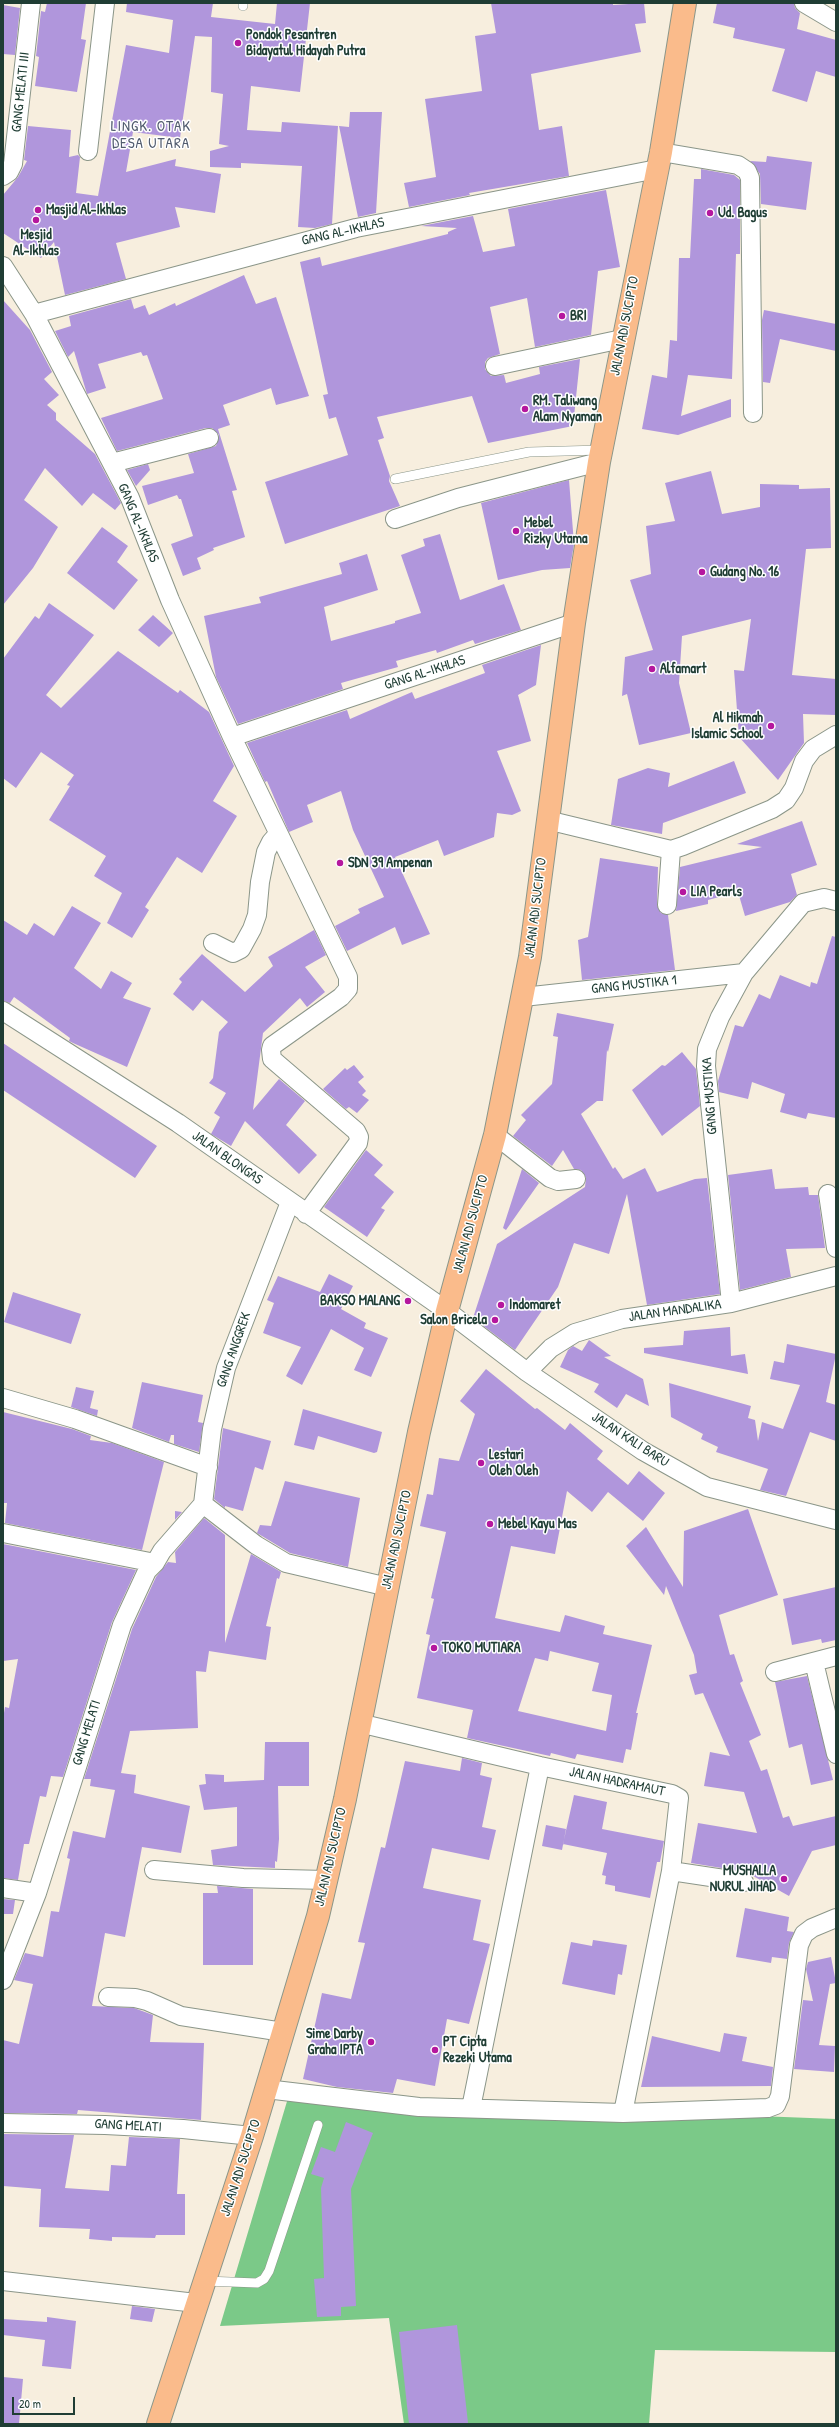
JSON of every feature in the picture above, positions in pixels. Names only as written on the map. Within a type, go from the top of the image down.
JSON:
[{"type":"highway","name":"JALAN ADI SUCIPTO","points":[[158,2424],[196,2303],[252,2136],[326,1880],[345,1799],[359,1723],[419,1432],[447,1311],[495,1135],[523,997],[574,624],[600,456],[622,339],[659,160],[686,3]]},
{"type":"street","name":"GANG MELATI III","points":[[3,176],[9,172],[14,164],[31,3]]},
{"type":"street","points":[[88,151],[105,3]]},
{"type":"street","points":[[804,3],[836,22]]},
{"type":"street","points":[[659,160],[738,165],[747,171],[750,178],[753,413]]},
{"type":"street","name":"GANG AL-IKHLAS","points":[[34,314],[356,228],[659,160]]},
{"type":"street","name":"GANG AL-IKHLAS","points":[[3,266],[34,314],[137,513],[170,600],[232,737],[348,977],[348,989],[341,998],[272,1046],[270,1050],[272,1059],[356,1131],[359,1137],[358,1143],[306,1214]]},
{"type":"street","points":[[495,366],[622,339]]},
{"type":"street","points":[[112,463],[209,438]]},
{"type":"street","points":[[395,518],[600,456]]},
{"type":"street","name":"GANG AL-IKHLAS","points":[[232,737],[574,624]]},
{"type":"street","points":[[548,820],[671,850],[772,809],[786,800],[794,788],[804,761],[813,749],[836,735]]},
{"type":"street","points":[[213,943],[233,953],[241,949],[252,929],[257,915],[260,882],[266,852],[271,842],[278,834]]},
{"type":"street","points":[[667,905],[671,850]]},
{"type":"street","name":"GANG MUSTIKA","points":[[731,1303],[706,1066],[707,1050],[720,1017],[744,973],[803,903],[824,898],[836,900]]},
{"type":"street","name":"GANG MUSTIKA 1","points":[[523,997],[744,973]]},
{"type":"street","name":"JALAN BLONGAS","points":[[3,1011],[178,1123],[306,1214],[447,1311]]},
{"type":"street","points":[[495,1135],[550,1178],[558,1181],[576,1178]]},
{"type":"street","points":[[828,1194],[836,1248]]},
{"type":"street","name":"GANG ANGGREK","points":[[203,1504],[216,1404],[226,1368],[290,1202]]},
{"type":"street","name":"JALAN MANDALIKA","points":[[527,1372],[551,1348],[575,1333],[622,1319],[731,1303],[836,1276]]},
{"type":"street","name":"JALAN KALI BARU","points":[[447,1311],[527,1372],[643,1451],[707,1487],[836,1520]]},
{"type":"street","points":[[3,1398],[74,1419],[208,1467]]},
{"type":"street","points":[[203,1504],[256,1545],[286,1563],[388,1587]]},
{"type":"street","name":"GANG MELATI","points":[[3,1980],[37,1893],[122,1625],[147,1571],[155,1564],[162,1551],[203,1504]]},
{"type":"street","points":[[3,1533],[155,1564]]},
{"type":"street","points":[[775,1672],[836,1656]]},
{"type":"street","points":[[814,1662],[836,1754]]},
{"type":"street","name":"JALAN HADRAMAUT","points":[[359,1723],[540,1766],[672,1794],[679,1798],[671,1871],[623,2113]]},
{"type":"street","points":[[471,2108],[540,1766]]},
{"type":"street","points":[[154,1870],[243,1878],[326,1880]]},
{"type":"street","points":[[671,1871],[744,1882]]},
{"type":"street","points":[[3,1888],[37,1893]]},
{"type":"street","points":[[266,2089],[419,2107],[623,2113],[768,2108],[776,2105],[780,2096],[799,1945],[804,1934],[812,1928],[836,1918]]},
{"type":"street","points":[[108,1997],[135,1998],[147,2001],[180,2016],[283,2032]]},
{"type":"street","name":"GANG MELATI","points":[[3,2123],[113,2125],[183,2129],[252,2136]]},
{"type":"street","points":[[3,2281],[196,2303]]},
{"type":"lane","points":[[395,479],[529,452],[600,456]]},
{"type":"lane","points":[[204,2281],[257,2283],[264,2279],[269,2272],[318,2125]]},
{"type":"green space","points":[[288,2098],[836,2119],[836,2352],[655,2350],[649,2424],[404,2424],[389,2318],[220,2326]]},
{"type":"building","points":[[47,3],[86,3],[81,39],[86,40],[77,92],[35,86],[39,57],[36,56],[41,11],[45,12]]},
{"type":"building","points":[[127,3],[213,3],[211,17],[275,24],[277,3],[310,3],[300,92],[251,86],[247,130],[281,132],[282,122],[338,126],[332,224],[315,228],[298,227],[302,166],[241,163],[241,168],[210,167],[210,151],[229,146],[219,144],[223,94],[211,92],[212,37],[195,36],[180,138],[133,132],[126,172],[176,159],[175,166],[221,174],[215,213],[175,207],[180,227],[116,243],[126,279],[65,295],[54,242],[41,258],[3,233],[3,195],[18,177],[27,161],[24,160],[28,126],[71,130],[69,157],[78,155],[80,157],[76,193],[98,196],[126,45],[169,53],[173,20],[126,12]]},
{"type":"building","points":[[491,3],[613,3],[613,5],[644,3],[646,23],[635,24],[641,52],[531,74],[539,130],[562,126],[569,176],[469,193],[470,195],[409,207],[404,183],[436,177],[425,99],[482,91],[475,36],[496,33]]},
{"type":"building","points":[[717,3],[794,3],[795,8],[800,13],[797,29],[836,40],[836,77],[816,71],[807,102],[772,91],[785,49],[733,38],[735,28],[713,23]]},
{"type":"building","points":[[3,5],[20,8],[15,55],[3,54]]},
{"type":"building","points":[[350,112],[382,112],[376,213],[358,217],[339,126],[349,127]]},
{"type":"building","points":[[767,156],[812,162],[806,210],[761,204],[760,174],[750,161],[766,162]]},
{"type":"building","points":[[701,169],[734,175],[740,180],[740,254],[736,254],[732,379],[688,375],[681,416],[731,399],[731,417],[678,435],[642,429],[652,375],[667,378],[670,340],[677,341],[679,258],[690,258],[694,179],[701,179]]},
{"type":"building","points":[[606,190],[620,267],[598,271],[591,335],[535,347],[527,298],[490,307],[500,354],[488,358],[485,362],[485,369],[491,376],[504,375],[506,383],[540,374],[539,367],[580,359],[573,426],[488,443],[472,396],[377,417],[384,438],[378,440],[390,476],[389,481],[400,506],[285,544],[265,482],[348,455],[336,417],[329,419],[323,395],[328,394],[300,262],[320,257],[322,266],[448,234],[448,232],[457,228],[421,226],[473,216],[483,252],[515,246],[508,209]]},
{"type":"building","points":[[244,275],[256,304],[276,297],[309,396],[276,405],[271,388],[223,405],[230,425],[218,429],[237,490],[232,491],[245,537],[213,548],[214,550],[197,558],[201,569],[183,576],[171,544],[193,536],[181,499],[179,499],[177,495],[148,505],[142,486],[194,473],[188,454],[216,446],[219,435],[212,428],[206,428],[117,451],[101,418],[163,399],[147,355],[143,356],[141,352],[98,364],[106,388],[87,394],[74,351],[68,357],[55,331],[71,326],[69,316],[131,299],[134,309],[145,305],[149,315],[175,303],[176,306]]},
{"type":"building","points":[[3,300],[30,330],[52,372],[44,379],[59,395],[47,405],[56,413],[56,420],[95,454],[121,503],[115,510],[93,493],[82,506],[45,468],[24,500],[58,527],[33,568],[3,605]]},
{"type":"building","points":[[764,310],[836,324],[836,351],[780,339],[770,383],[763,382],[762,320]]},
{"type":"building","points":[[148,464],[150,470],[136,486],[127,470]]},
{"type":"building","points":[[711,471],[722,514],[760,507],[760,484],[799,485],[799,489],[830,488],[831,548],[806,549],[792,675],[836,679],[836,715],[803,714],[804,743],[778,780],[739,737],[734,670],[744,671],[751,619],[682,636],[679,683],[691,733],[639,745],[627,694],[622,696],[625,657],[653,650],[630,580],[651,574],[646,526],[675,521],[665,483]]},
{"type":"building","name":"Mebel Rizky Utama","points":[[569,480],[574,544],[570,568],[542,570],[498,580],[481,503]]},
{"type":"building","points":[[102,527],[128,546],[117,562],[138,580],[114,610],[67,573]]},
{"type":"building","points":[[440,534],[460,600],[504,584],[521,630],[475,644],[473,640],[437,653],[436,650],[396,661],[398,667],[341,683],[343,689],[238,724],[216,677],[204,616],[261,603],[259,597],[342,574],[339,563],[367,554],[378,590],[324,607],[331,641],[395,623],[395,621],[421,613],[401,555],[425,546],[423,539]]},
{"type":"building","points":[[49,603],[94,635],[46,695],[61,708],[118,651],[178,693],[180,690],[209,712],[234,766],[213,801],[237,816],[202,873],[177,857],[145,907],[149,910],[132,938],[107,923],[122,893],[94,876],[106,856],[49,820],[70,786],[67,785],[74,775],[41,752],[16,788],[3,778],[3,659],[35,616],[39,619]]},
{"type":"building","points":[[153,615],[173,633],[159,647],[138,630]]},
{"type":"building","points":[[541,645],[536,685],[518,695],[531,741],[497,751],[521,811],[512,815],[497,813],[494,837],[444,856],[438,840],[395,857],[430,934],[402,945],[395,927],[347,951],[335,926],[360,913],[358,909],[384,897],[353,830],[341,791],[307,805],[313,822],[289,832],[267,781],[265,782],[247,743],[347,710],[350,719],[412,692],[415,699],[485,673],[482,665]]},
{"type":"building","points":[[734,761],[746,793],[663,823],[662,834],[611,825],[618,779],[648,768],[670,773],[668,787]]},
{"type":"building","points":[[802,821],[817,865],[791,874],[797,895],[790,902],[745,916],[738,892],[708,900],[708,904],[676,911],[680,867],[762,847],[737,844]]},
{"type":"building","points":[[600,858],[658,867],[657,905],[661,913],[668,915],[675,970],[582,980],[578,940],[588,937]]},
{"type":"building","points":[[72,906],[101,923],[74,968],[101,989],[111,971],[132,983],[123,998],[151,1008],[127,1067],[69,1041],[70,1038],[14,997],[10,1003],[3,1001],[3,920],[27,935],[34,923],[54,936]]},
{"type":"building","points":[[314,930],[326,955],[305,967],[325,992],[307,1007],[300,998],[263,1033],[253,1110],[279,1079],[305,1101],[286,1125],[317,1155],[299,1174],[245,1121],[231,1146],[211,1134],[220,1117],[214,1113],[226,1093],[209,1083],[213,1078],[219,1032],[228,1022],[202,1000],[193,1011],[173,994],[182,982],[179,979],[202,954],[245,992],[273,966],[268,957]]},
{"type":"building","points":[[832,936],[836,937],[836,1118],[808,1113],[806,1119],[780,1112],[785,1094],[752,1082],[748,1099],[719,1092],[718,1081],[735,1025],[743,1027],[759,994],[770,999],[780,975],[810,987],[811,982],[817,984]]},
{"type":"building","points":[[557,1013],[614,1024],[608,1052],[607,1050],[603,1101],[597,1101],[581,1114],[613,1169],[615,1167],[623,1179],[645,1168],[657,1192],[695,1179],[707,1178],[720,1294],[647,1305],[627,1194],[609,1254],[574,1243],[558,1287],[515,1350],[473,1318],[497,1244],[585,1187],[586,1178],[581,1170],[574,1169],[563,1150],[552,1166],[513,1136],[526,1120],[521,1115],[552,1084],[558,1037],[553,1036]]},
{"type":"building","points":[[3,1043],[157,1146],[135,1178],[3,1090]]},
{"type":"building","points":[[682,1052],[696,1069],[700,1106],[662,1136],[632,1090],[662,1065],[665,1066]]},
{"type":"building","points":[[354,1065],[364,1077],[358,1082],[366,1091],[362,1095],[369,1100],[357,1113],[349,1107],[346,1109],[323,1089],[345,1068],[347,1070]]},
{"type":"building","points":[[366,1150],[383,1165],[374,1175],[394,1192],[381,1208],[385,1210],[367,1237],[324,1207]]},
{"type":"building","points":[[522,1169],[539,1183],[506,1230],[503,1228]]},
{"type":"building","points":[[772,1169],[775,1189],[808,1187],[809,1195],[818,1195],[825,1248],[786,1249],[791,1277],[740,1290],[728,1175]]},
{"type":"building","points":[[329,1274],[353,1286],[341,1309],[366,1323],[364,1328],[388,1338],[371,1377],[354,1370],[364,1348],[331,1329],[302,1385],[286,1376],[301,1347],[263,1333],[274,1303],[267,1300],[278,1276],[320,1292]]},
{"type":"building","points":[[13,1292],[81,1314],[71,1344],[4,1322]]},
{"type":"building","points":[[730,1327],[731,1356],[745,1354],[748,1374],[644,1353],[644,1348],[683,1345],[684,1331]]},
{"type":"building","points":[[589,1340],[611,1356],[604,1357],[643,1379],[649,1406],[626,1394],[617,1408],[594,1392],[599,1384],[560,1367],[568,1350],[573,1346],[582,1351]]},
{"type":"building","points":[[787,1344],[836,1354],[826,1402],[836,1405],[836,1441],[810,1432],[786,1496],[760,1490],[768,1469],[716,1452],[718,1447],[701,1439],[703,1434],[671,1417],[669,1383],[751,1406],[748,1418],[755,1420],[758,1441],[762,1422],[783,1429],[800,1385],[770,1379],[774,1361],[784,1363]]},
{"type":"building","points":[[486,1369],[535,1409],[537,1408],[565,1430],[570,1423],[603,1451],[597,1459],[628,1485],[639,1471],[665,1493],[643,1521],[608,1492],[592,1512],[567,1491],[555,1554],[511,1546],[495,1618],[560,1632],[565,1615],[605,1626],[603,1634],[652,1645],[636,1713],[638,1713],[631,1750],[626,1749],[623,1763],[577,1754],[575,1759],[551,1753],[550,1756],[467,1738],[473,1710],[417,1698],[430,1635],[426,1634],[434,1599],[431,1598],[446,1532],[420,1526],[427,1494],[433,1495],[439,1458],[459,1461],[475,1414],[460,1401]],"holes":[[[550,1651],[599,1663],[592,1691],[612,1695],[606,1731],[518,1711],[535,1658],[548,1661]]]},
{"type":"building","points":[[142,1382],[203,1395],[198,1422],[203,1423],[199,1452],[174,1444],[174,1435],[171,1435],[169,1442],[132,1428]]},
{"type":"building","points":[[76,1387],[94,1391],[90,1408],[98,1410],[97,1416],[71,1407]]},
{"type":"building","points":[[303,1409],[382,1432],[377,1452],[374,1453],[318,1436],[314,1450],[294,1445]]},
{"type":"building","points":[[3,1412],[72,1429],[91,1436],[90,1440],[112,1443],[164,1462],[142,1550],[5,1523],[7,1503],[3,1503]]},
{"type":"building","points":[[223,1428],[271,1441],[263,1470],[255,1467],[243,1511],[225,1506],[225,1508],[214,1499]]},
{"type":"building","points":[[285,1481],[360,1498],[348,1567],[290,1553],[257,1533],[260,1525],[271,1526]]},
{"type":"building","points":[[748,1509],[778,1595],[719,1615],[730,1655],[734,1654],[743,1681],[740,1683],[761,1735],[749,1741],[761,1771],[767,1769],[783,1818],[789,1816],[793,1826],[836,1816],[836,1845],[812,1851],[789,1896],[746,1872],[691,1863],[698,1823],[757,1833],[744,1792],[704,1786],[710,1752],[730,1756],[703,1693],[695,1695],[689,1675],[697,1673],[694,1655],[666,1586],[664,1595],[626,1546],[646,1527],[683,1587],[684,1531]]},
{"type":"building","points":[[175,1511],[182,1512],[175,1520]]},
{"type":"building","points":[[204,1518],[225,1535],[225,1643],[251,1554],[281,1572],[279,1579],[277,1578],[266,1626],[271,1627],[266,1660],[209,1651],[206,1672],[196,1671],[198,1728],[130,1731],[121,1773],[136,1775],[134,1793],[190,1806],[181,1853],[142,1847],[125,1937],[105,1933],[92,2006],[134,2008],[153,2015],[150,2042],[204,2043],[201,2120],[78,2110],[77,2114],[3,2113],[3,2040],[19,2044],[33,1984],[14,1980],[25,1953],[43,1957],[51,1911],[59,1912],[70,1859],[67,1858],[73,1831],[105,1838],[115,1790],[90,1786],[91,1779],[84,1779],[132,1629],[156,1577],[168,1562],[176,1563],[175,1552]]},
{"type":"building","points":[[3,1544],[136,1570],[112,1622],[63,1777],[51,1776],[46,1797],[40,1796],[29,1844],[24,1844],[18,1880],[3,1878],[3,1719],[5,1707],[9,1708],[18,1659],[3,1661]]},
{"type":"building","points":[[836,1587],[836,1640],[822,1643],[821,1639],[792,1645],[783,1599]]},
{"type":"building","points":[[807,1676],[833,1780],[811,1785],[802,1744],[789,1748],[775,1682]]},
{"type":"building","points":[[265,1742],[309,1742],[309,1786],[278,1786],[279,1839],[275,1868],[213,1865],[211,1850],[237,1846],[237,1807],[204,1810],[199,1785],[206,1784],[205,1774],[224,1775],[224,1782],[264,1780]]},
{"type":"building","points":[[462,1758],[482,1763],[480,1775],[492,1778],[482,1827],[496,1830],[489,1860],[432,1848],[423,1888],[481,1900],[473,1940],[490,1944],[469,2024],[447,2019],[435,2086],[397,2079],[393,2093],[337,2087],[303,2079],[322,1993],[351,1999],[365,1943],[358,1942],[381,1847],[385,1848],[405,1761],[460,1771]]},
{"type":"building","points":[[574,1795],[607,1802],[602,1829],[664,1841],[660,1862],[657,1862],[650,1898],[615,1891],[615,1886],[605,1884],[606,1876],[602,1875],[607,1853],[563,1844]]},
{"type":"building","points":[[546,1825],[566,1829],[562,1850],[542,1846]]},
{"type":"building","points":[[217,1886],[253,1889],[253,1965],[203,1965],[203,1893],[218,1893]]},
{"type":"building","points":[[3,1899],[15,1900],[13,1914],[3,1914]]},
{"type":"building","points":[[745,1908],[789,1917],[787,1931],[794,1932],[789,1943],[787,1959],[772,1957],[771,1963],[736,1957]]},
{"type":"building","points":[[593,1940],[627,1945],[622,1975],[618,1974],[615,1995],[562,1984],[571,1942],[592,1946]]},
{"type":"building","points":[[831,1957],[836,1983],[830,1984],[819,2045],[835,2046],[834,2072],[794,2069],[803,2000],[813,2001],[806,1969],[808,1962]]},
{"type":"building","points":[[724,2033],[747,2037],[742,2061],[773,2067],[771,2086],[641,2087],[652,2036],[720,2052]]},
{"type":"building","points":[[346,2122],[373,2133],[351,2189],[356,2306],[341,2307],[341,2316],[317,2317],[314,2279],[324,2278],[321,2188],[324,2178],[311,2174],[321,2147],[335,2152]]},
{"type":"building","points":[[3,2134],[74,2135],[65,2188],[109,2191],[111,2165],[126,2166],[129,2137],[180,2139],[177,2194],[185,2194],[185,2235],[156,2235],[155,2238],[112,2237],[112,2241],[89,2239],[90,2229],[39,2227],[41,2189],[3,2186]]},
{"type":"building","points":[[132,2306],[155,2309],[152,2322],[130,2319]]},
{"type":"building","points":[[47,2317],[76,2321],[71,2369],[42,2366],[45,2340],[3,2335],[3,2319],[47,2322]]},
{"type":"building","points":[[457,2325],[468,2423],[409,2424],[399,2332]]},
{"type":"building","points":[[3,2377],[23,2379],[19,2424],[3,2424]]},
{"type":"place","name":"Pondok Pesantren Bidayatul Hidayah Putra","points":[[238,43]]},
{"type":"place","name":"Masjid Al-Ikhlas","points":[[38,210]]},
{"type":"place","name":"Ud. Bagus","points":[[710,213]]},
{"type":"place","name":"Mesjid Al-Ikhlas","points":[[36,220]]},
{"type":"place","name":"BRI","points":[[562,316]]},
{"type":"place","name":"RM. Taliwang Alam Nyaman","points":[[525,409]]},
{"type":"place","name":"Mebel Rizky Utama","points":[[516,531]]},
{"type":"place","name":"Gudang No. 16","points":[[702,572]]},
{"type":"place","name":"Alfamart","points":[[652,669]]},
{"type":"place","name":"Al Hikmah Islamic School","points":[[771,726]]},
{"type":"place","name":"SDN 39 Ampenan","points":[[340,863]]},
{"type":"place","name":"LIA Pearls","points":[[683,892]]},
{"type":"place","name":"BAKSO MALANG","points":[[408,1301]]},
{"type":"place","name":"Indomaret","points":[[501,1305]]},
{"type":"place","name":"Salon Bricela","points":[[495,1320]]},
{"type":"place","name":"Lestari Oleh Oleh","points":[[481,1463]]},
{"type":"place","name":"Mebel Kayu Mas","points":[[490,1524]]},
{"type":"place","name":"TOKO MUTIARA","points":[[434,1648]]},
{"type":"place","name":"MUSHALLA NURUL JIHAD","points":[[784,1879]]},
{"type":"place","name":"Sime Darby Graha IPTA","points":[[371,2042]]},
{"type":"place","name":"PT Cipta Rezeki Utama","points":[[435,2050]]},
{"type":"district","name":"LINGK. OTAK DESA UTARA","points":[[151,136]]}]
